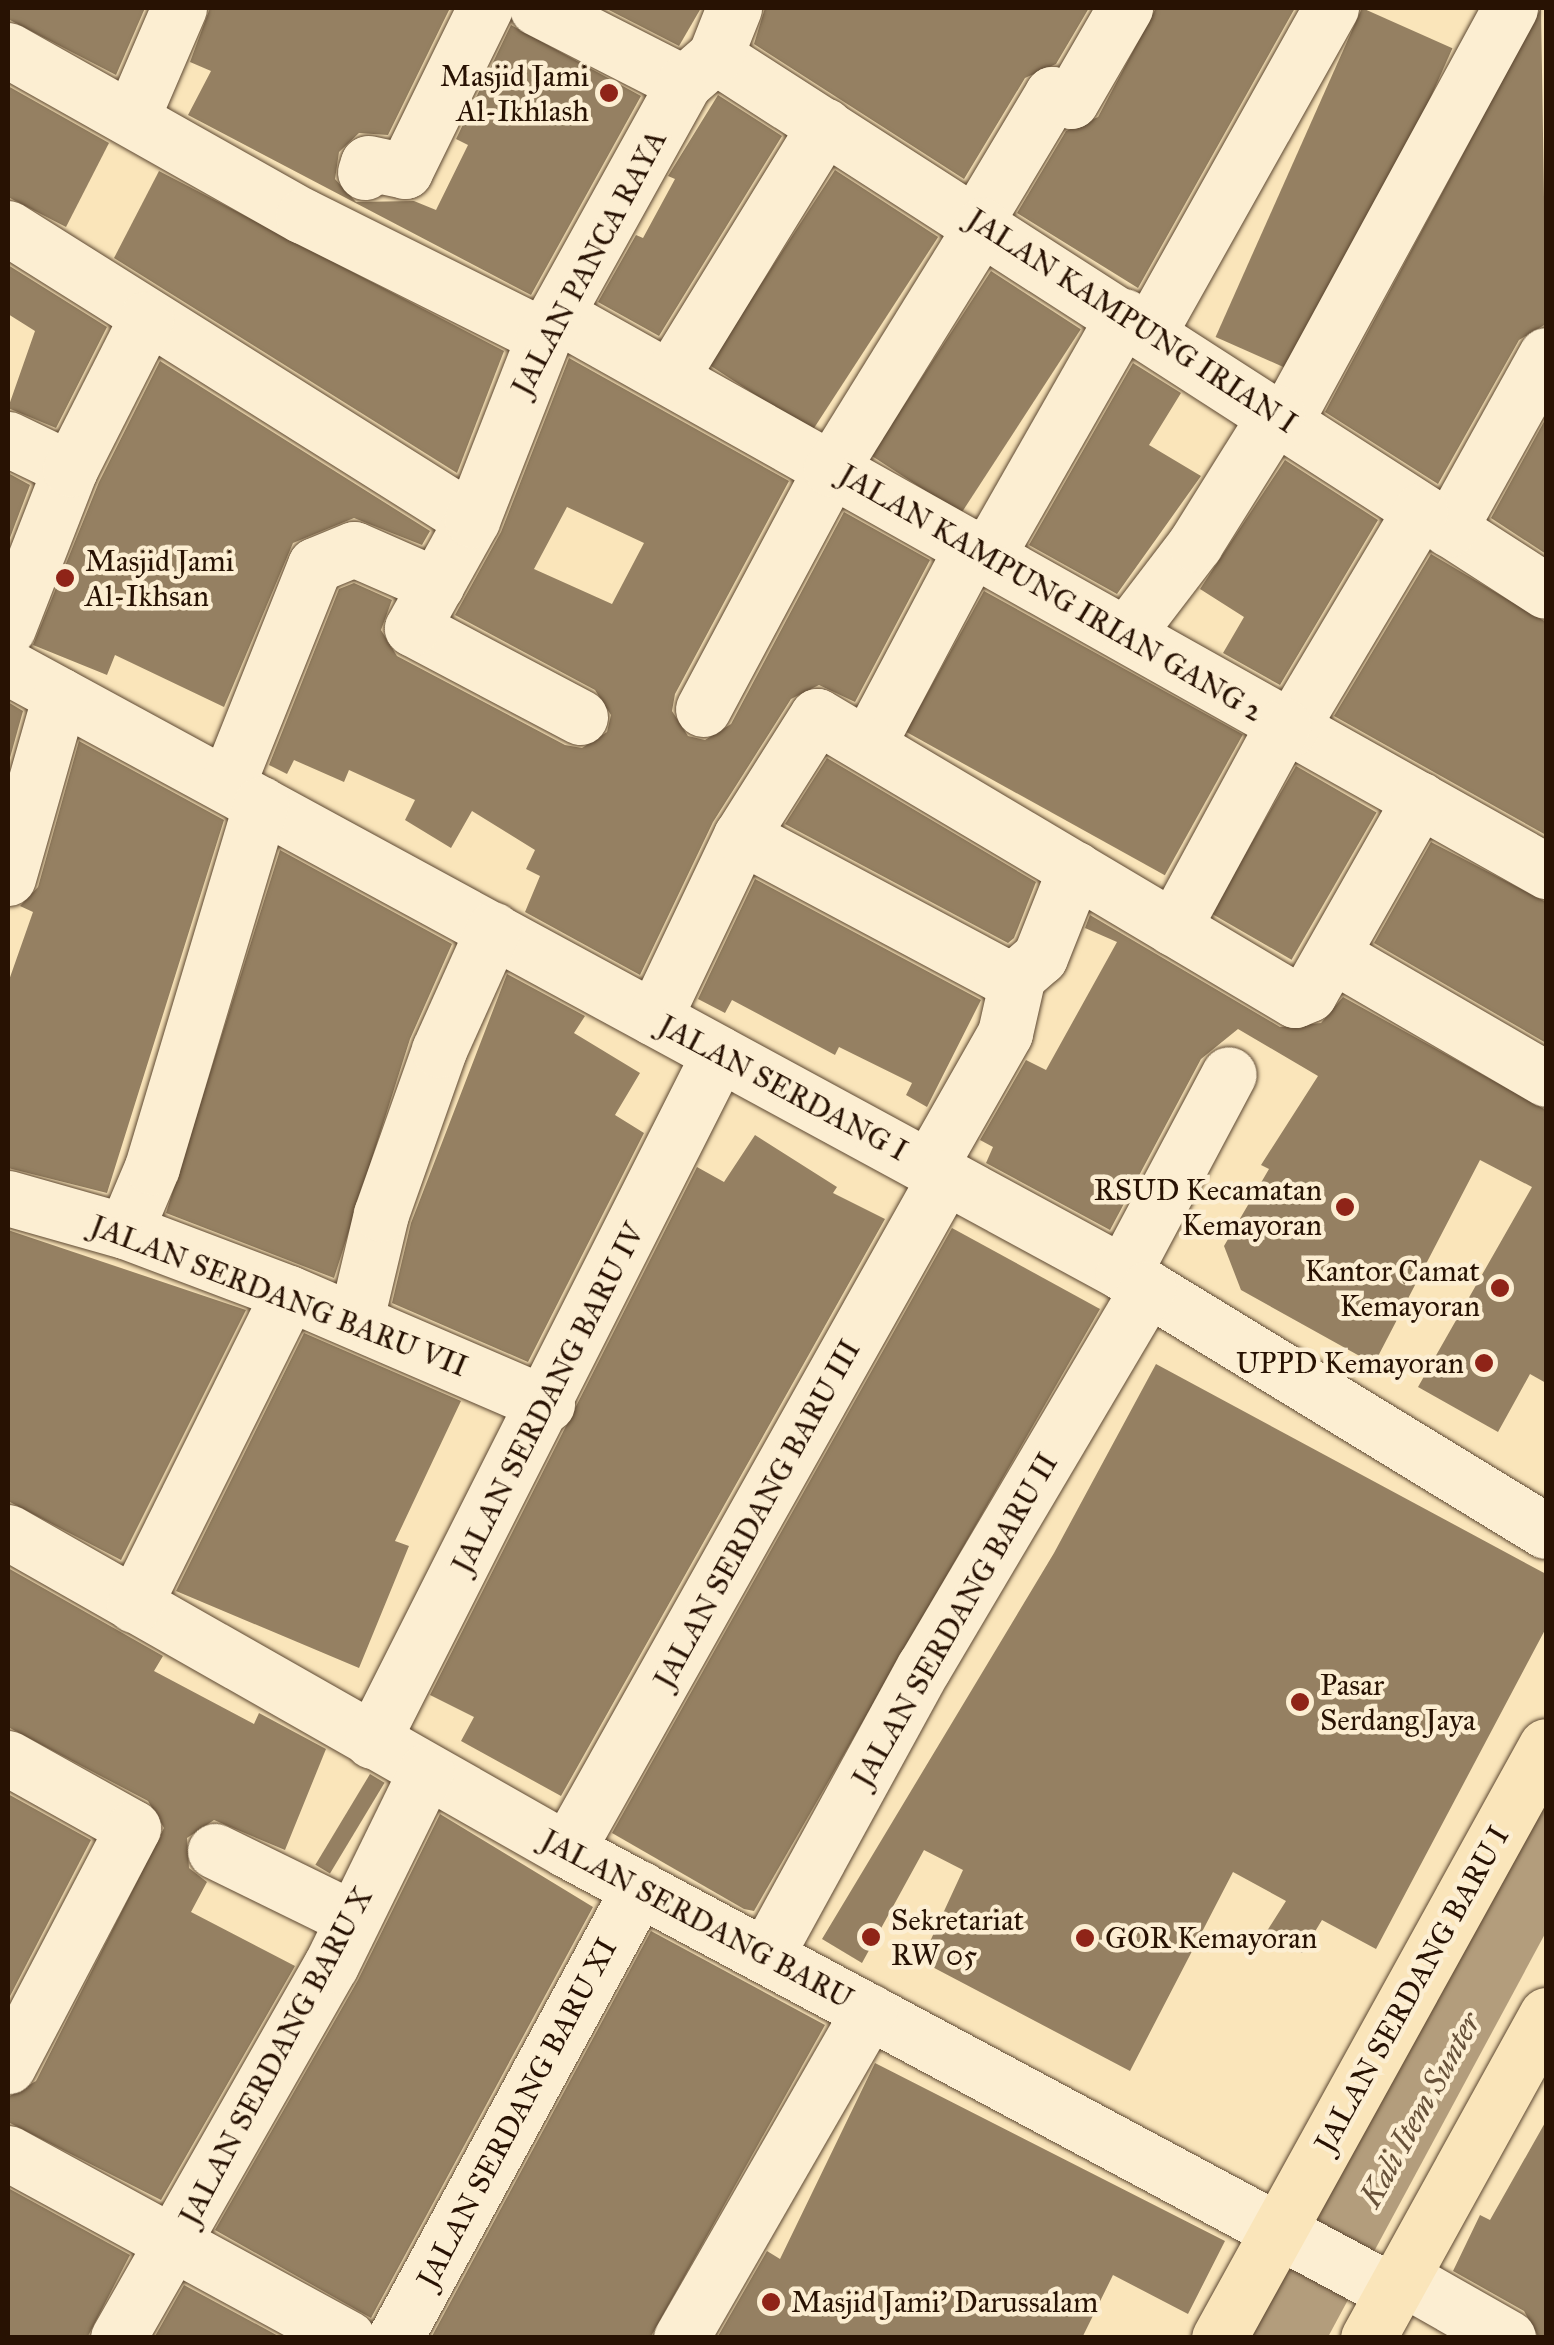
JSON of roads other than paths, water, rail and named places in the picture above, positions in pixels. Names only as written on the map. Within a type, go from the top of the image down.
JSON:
[{"type":"main road","name":"JALAN SERDANG BARU I","points":[[1219,2338],[1289,2238],[1546,1746]]},
{"type":"main road","points":[[1386,2298],[1546,2015]]},
{"type":"street","points":[[132,117],[180,8]]},
{"type":"street","points":[[365,172],[368,163],[405,171],[485,8]]},
{"type":"street","name":"JALAN KAMPUNG IRIAN I","points":[[542,8],[711,49],[821,132],[977,229],[1424,521],[1546,590]]},
{"type":"street","points":[[703,709],[831,468],[977,229],[1052,94],[1071,102],[1125,8]]},
{"type":"street","points":[[868,744],[981,550],[1331,8]]},
{"type":"street","points":[[1127,633],[1275,422],[1510,8]]},
{"type":"street","name":"JALAN PANCA RAYA","points":[[580,717],[412,628],[472,520],[550,326],[711,49]]},
{"type":"street","name":"JALAN KAMPUNG IRIAN GANG 2","points":[[8,50],[303,216],[672,376],[1546,871]]},
{"type":"street","points":[[672,376],[821,132]]},
{"type":"street","points":[[8,228],[472,520]]},
{"type":"street","points":[[8,628],[70,469],[146,318]]},
{"type":"street","points":[[1173,928],[1287,727],[1424,521],[1546,356]]},
{"type":"street","points":[[8,439],[70,469]]},
{"type":"street","points":[[125,1231],[152,1166],[244,794],[316,565],[354,549],[436,585]]},
{"type":"street","name":"JALAN SERDANG I","points":[[8,667],[1135,1280],[1546,1531]]},
{"type":"street","points":[[8,878],[60,695]]},
{"type":"street","points":[[654,1018],[741,836],[817,716],[1295,1000],[1309,994],[1420,799]]},
{"type":"street","points":[[741,836],[1010,976]]},
{"type":"street","points":[[1010,976],[1040,957],[1075,869]]},
{"type":"street","points":[[356,1318],[381,1214],[438,1050],[493,930]]},
{"type":"street","points":[[1333,954],[1546,1078]]},
{"type":"street","points":[[937,1172],[1005,1033],[1010,976]]},
{"type":"street","name":"JALAN SERDANG BARU IV","points":[[372,1740],[547,1404],[719,1054]]},
{"type":"street","name":"JALAN SERDANG BARU II","points":[[766,1955],[1135,1280],[1229,1074]]},
{"type":"street","name":"JALAN SERDANG BARU III","points":[[567,1850],[937,1172]]},
{"type":"street","name":"JALAN SERDANG BARU VII","points":[[12,1211],[125,1231],[356,1318],[547,1404]]},
{"type":"street","points":[[134,1604],[289,1293]]},
{"type":"street","name":"JALAN SERDANG BARU","points":[[8,1532],[567,1850],[1289,2238],[1386,2298],[1508,2338]]},
{"type":"street","points":[[8,1758],[133,1828],[8,2066]]},
{"type":"street","name":"JALAN SERDANG BARU X","points":[[118,2338],[352,1918],[426,1771]]},
{"type":"street","points":[[214,1851],[352,1918]]},
{"type":"street","name":"JALAN SERDANG BARU XI","points":[[396,2338],[639,1888]]},
{"type":"street","points":[[681,2338],[868,2011]]},
{"type":"street","points":[[8,2153],[172,2246],[348,2338]]},
{"type":"water","name":"Kali Item Sunter","points":[[1546,1784],[1546,1932],[1328,2337],[1250,2338]]},
{"type":"place","name":"Masjid Jami Al-Ikhlash","points":[[609,93]]},
{"type":"place","name":"Masjid Jami Al-Ikhsan","points":[[65,578]]},
{"type":"place","name":"RSUD Kecamatan Kemayoran","points":[[1345,1207]]},
{"type":"place","name":"Kantor Camat Kemayoran","points":[[1500,1288]]},
{"type":"place","name":"UPPD Kemayoran","points":[[1484,1363]]},
{"type":"place","name":"Pasar Serdang Jaya","points":[[1300,1702]]},
{"type":"place","name":"Sekretariat RW 05","points":[[871,1937]]},
{"type":"place","name":"GOR Kemayoran","points":[[1085,1938]]},
{"type":"place","name":"Masjid Jami' Darussalam","points":[[771,2302]]}]
